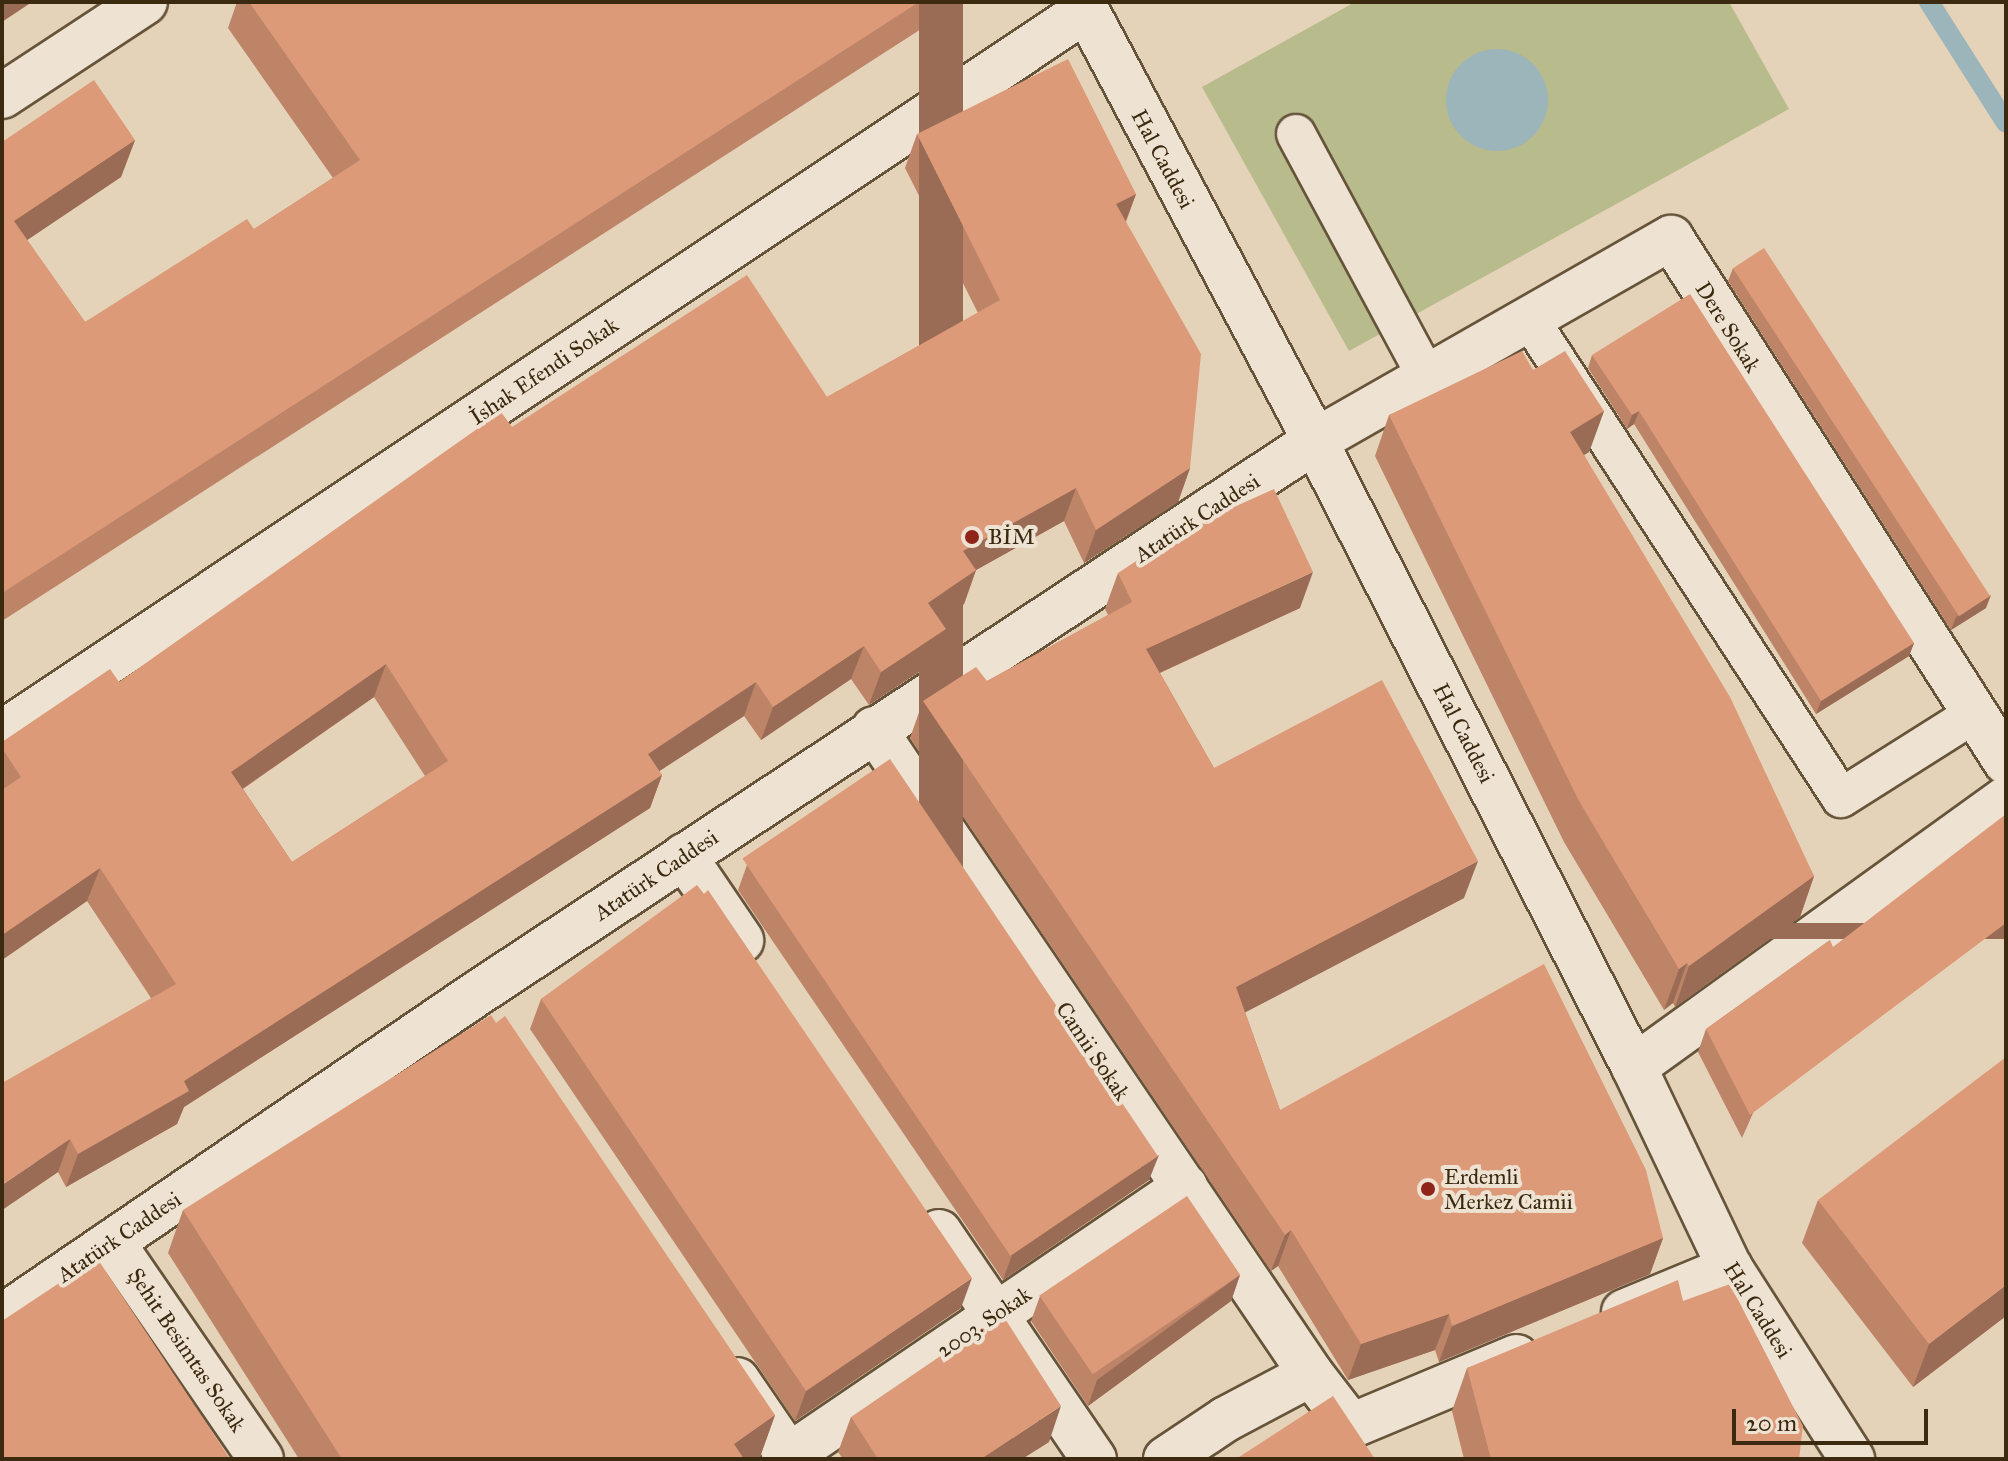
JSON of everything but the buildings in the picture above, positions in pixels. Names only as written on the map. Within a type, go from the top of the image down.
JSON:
[{"type":"street","points":[[2,96],[145,2]]},
{"type":"street","name":"Hal Caddesi","points":[[1084,6],[1315,441],[1634,1067],[1730,1268],[1852,1459]]},
{"type":"street","name":"İshak Efendi Sokak","points":[[2,733],[1084,6]]},
{"type":"street","name":"Dere Sokak","points":[[1315,441],[1671,238],[2006,762]]},
{"type":"street","name":"Atatürk Caddesi","points":[[2,1317],[476,994],[1315,441]]},
{"type":"street","name":"Camii Sokak","points":[[874,729],[1311,1374],[1361,1443]]},
{"type":"street","points":[[1634,1067],[2006,799]]},
{"type":"street","points":[[684,856],[764,974]]},
{"type":"street","points":[[476,994],[503,1033]]},
{"type":"street","name":"2003. Sokak","points":[[788,1458],[1185,1186]]},
{"type":"street","points":[[915,1197],[1094,1459]]},
{"type":"street","name":"Şehit Besimtas Sokak","points":[[112,1242],[261,1459]]},
{"type":"street","points":[[1361,1443],[1570,1335],[1730,1268]]},
{"type":"street","points":[[717,1350],[788,1458]]},
{"type":"street","points":[[1166,1459],[1226,1419],[1311,1374]]},
{"type":"lane","points":[[1296,134],[1428,379]]},
{"type":"lane","points":[[1530,320],[1841,798],[1974,714]]},
{"type":"green space","points":[[1355,2],[1729,2],[1789,109],[1349,351],[1202,87]]},
{"type":"water","points":[[1497,49],[1516,53],[1533,64],[1544,81],[1548,100],[1544,119],[1533,136],[1516,147],[1497,151],[1478,147],[1461,136],[1450,119],[1446,100],[1450,81],[1461,64],[1478,53]]},
{"type":"waterway","points":[[1929,2],[2006,123]]},
{"type":"place","name":"BİM","points":[[972,537]]},
{"type":"place","name":"Erdemli Merkez Camii","points":[[1428,1189]]}]
